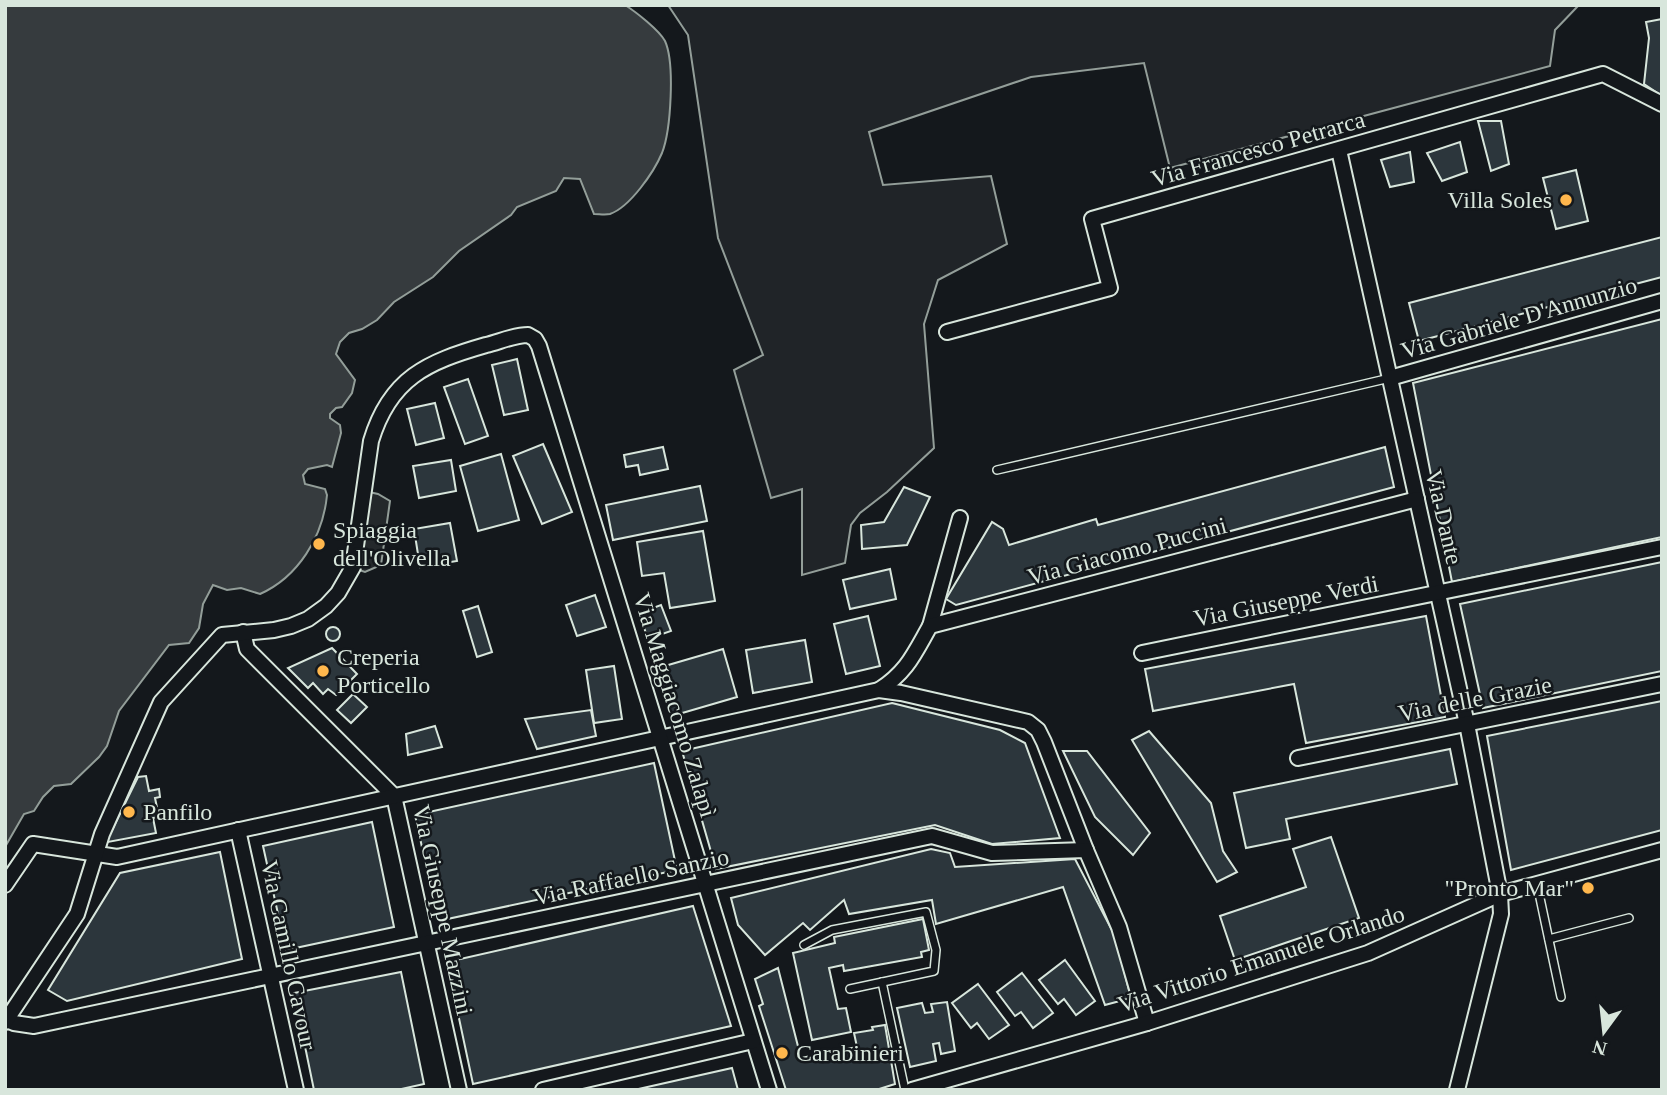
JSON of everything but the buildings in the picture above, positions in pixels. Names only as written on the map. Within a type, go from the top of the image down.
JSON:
[{"type":"street","name":"Via Francesco Petrarca","points":[[947,332],[1110,288],[1092,219],[1603,74],[1662,104]]},
{"type":"street","name":"Via Dante","points":[[1339,150],[1467,724],[1500,894],[1501,915],[1457,1090]]},
{"type":"street","name":"Via Gabriele D'Annunzio","points":[[1390,378],[1662,301]]},
{"type":"street","name":"Via Maggiacomo Zalapì","points":[[243,632],[291,626],[308,619],[338,593],[353,567],[363,491],[377,421],[393,393],[416,373],[456,354],[524,335],[532,337],[539,346],[769,1090]]},
{"type":"street","name":"Via Giacomo Puccini","points":[[930,626],[1417,499]]},
{"type":"street","points":[[879,690],[896,679],[908,666],[930,626],[960,517]]},
{"type":"street","name":"Via Giuseppe Verdi","points":[[1142,653],[1662,548]]},
{"type":"street","points":[[6,1021],[73,922],[107,822],[161,702],[222,635],[243,632]]},
{"type":"street","name":"Via Giuseppe Mazzini","points":[[243,632],[247,649],[394,796],[459,1090]]},
{"type":"street","name":"Via delle Grazie","points":[[1298,758],[1662,684]]},
{"type":"street","points":[[5,885],[33,844],[117,857],[879,690],[1028,722],[1038,730],[1119,927],[1147,1023]]},
{"type":"street","name":"Via Camillo Cavour","points":[[239,830],[296,1090]]},
{"type":"street","name":"Via Raffaello Sanzio","points":[[6,1021],[34,1026],[932,836],[992,853],[1086,850]]},
{"type":"street","name":"Via Vittorio Emanuele Orlando","points":[[912,1090],[1147,1023],[1368,953],[1500,894],[1662,850]]},
{"type":"street","points":[[543,1090],[753,1041]]},
{"type":"lane","points":[[997,470],[1390,378]]},
{"type":"lane","points":[[1537,884],[1561,998]]},
{"type":"lane","points":[[804,945],[832,930],[926,912],[936,950],[934,971],[850,989]]},
{"type":"lane","points":[[1549,939],[1629,918]]},
{"type":"lane","points":[[882,982],[905,1090]]},
{"type":"shaded area","points":[[5,5],[625,5],[653,27],[665,41],[670,65],[671,97],[668,129],[662,153],[647,179],[618,210],[610,214],[594,214],[580,179],[564,178],[556,191],[517,207],[511,215],[459,251],[433,277],[394,302],[377,320],[349,333],[340,342],[336,354],[355,380],[352,393],[342,407],[336,408],[330,414],[330,418],[340,425],[341,433],[332,467],[327,465],[308,469],[303,475],[305,484],[325,489],[327,495],[320,526],[306,554],[286,577],[260,594],[241,588],[227,590],[213,585],[203,604],[199,628],[189,643],[169,645],[119,711],[107,746],[99,757],[71,784],[54,786],[34,811],[24,814],[5,847]]},
{"type":"shaded area","points":[[668,5],[1583,5],[1578,6],[1555,30],[1550,66],[1170,168],[1144,63],[1031,77],[869,132],[883,185],[991,176],[1007,244],[938,280],[924,324],[934,448],[860,513],[851,525],[845,563],[802,575],[802,489],[771,498],[734,370],[763,355],[718,238],[688,35]]},
{"type":"shaded area","points":[[369,492],[390,501],[381,565],[365,572],[359,570]]},
{"type":"place","name":"Villa Soles","points":[[1566,200]]},
{"type":"place","name":"Spiaggia dell'Olivella","points":[[319,544]]},
{"type":"place","name":"Creperia Porticello","points":[[323,671]]},
{"type":"place","name":"Panfilo","points":[[129,812]]},
{"type":"place","name":"\"Pronto Mar\"","points":[[1588,888]]},
{"type":"place","name":"Carabinieri","points":[[782,1053]]}]
